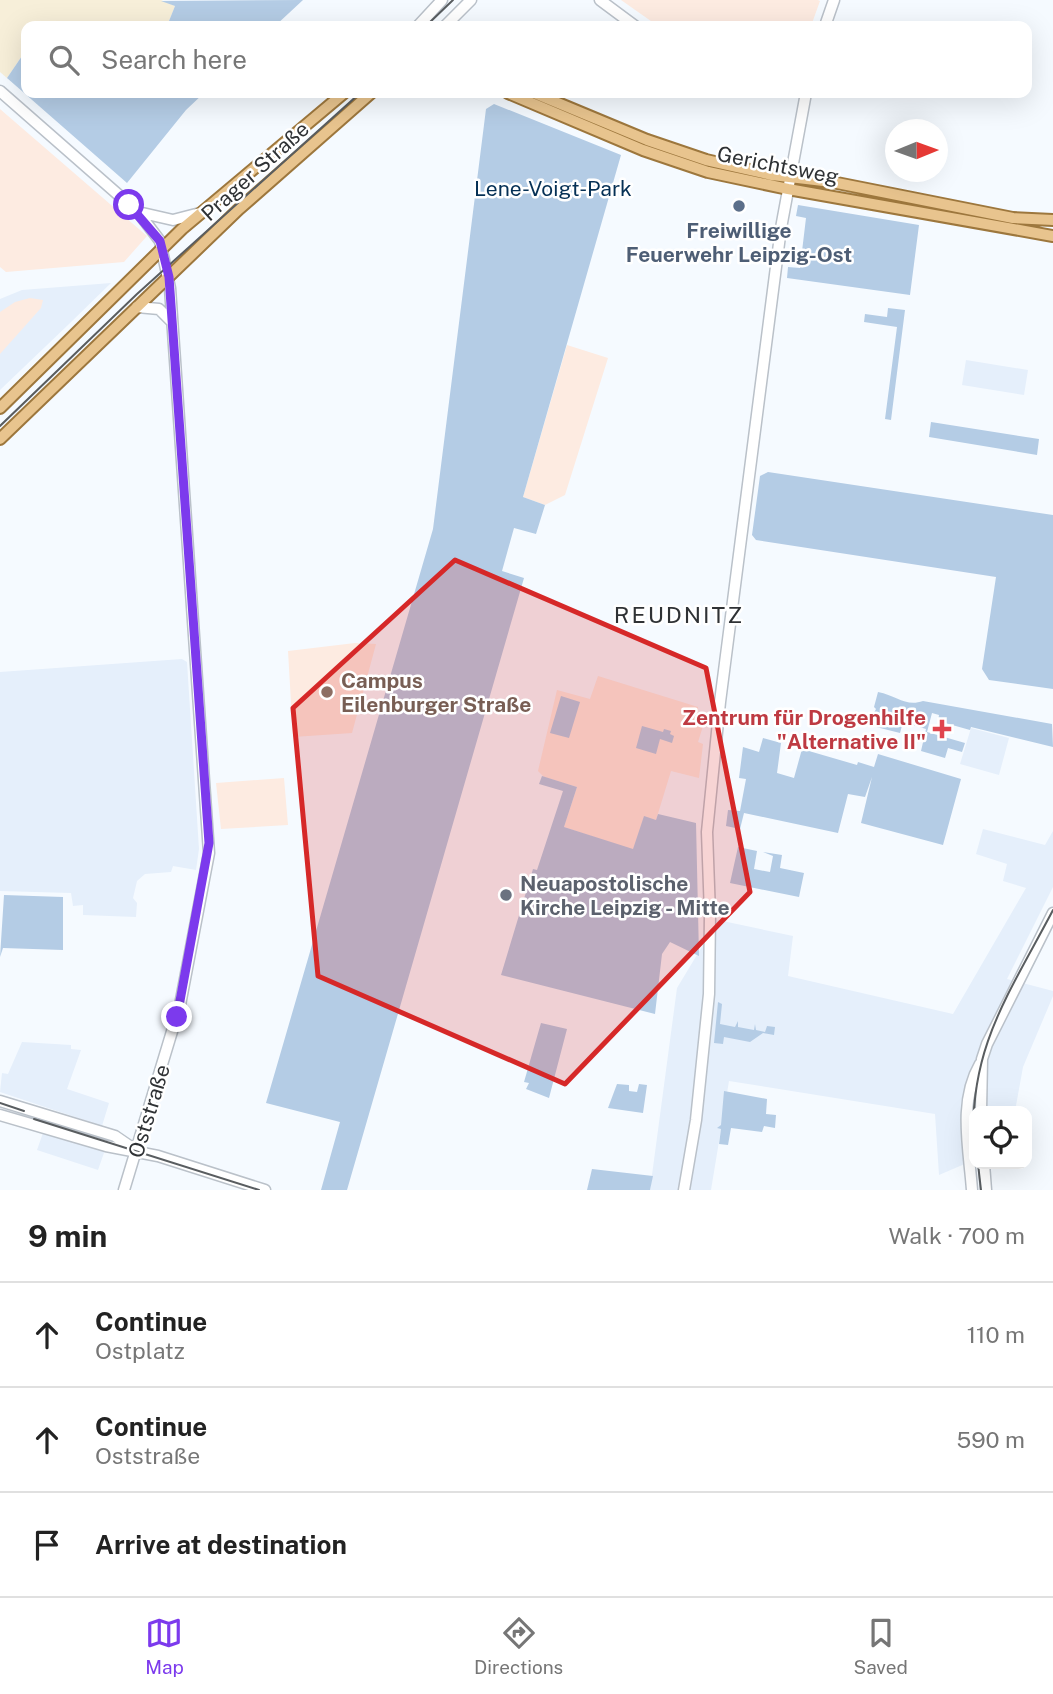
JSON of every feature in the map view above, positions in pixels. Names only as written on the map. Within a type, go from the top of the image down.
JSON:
[{"type":"main road","name":"Prager Straße","points":[[0,408],[200,213],[338,98]]},
{"type":"main road","name":"Prager Straße","points":[[137,307],[365,98]]},
{"type":"main road","name":"Gerichtsweg","points":[[520,98],[675,162],[1053,236]]},
{"type":"main road","name":"Gerichtsweg","points":[[546,98],[676,151],[789,183],[854,186],[1013,218],[1053,220]]},
{"type":"main road","points":[[0,439],[137,307]]},
{"type":"street","points":[[423,21],[442,0]]},
{"type":"street","points":[[450,21],[471,0]]},
{"type":"street","points":[[600,0],[628,21]]},
{"type":"street","points":[[827,21],[834,0]]},
{"type":"street","points":[[0,91],[138,212],[163,248]]},
{"type":"street","points":[[684,1190],[692,1151],[709,994],[707,832],[717,729],[789,183],[805,98]]},
{"type":"street","points":[[138,212],[173,220],[200,213]]},
{"type":"street","name":"Oststraße","points":[[124,1190],[180,1005],[209,853],[173,322],[163,248]]},
{"type":"street","points":[[137,307],[159,309],[173,322]]},
{"type":"street","points":[[972,1190],[966,1108],[971,1079],[993,1029],[1053,913]]},
{"type":"street","points":[[981,1106],[982,1059]]},
{"type":"street","points":[[0,1101],[115,1136],[137,1151]]},
{"type":"street","points":[[0,1115],[106,1146],[137,1151],[265,1190]]},
{"type":"street","points":[[984,1169],[986,1190]]},
{"type":"highlighted area","points":[[455,560],[706,668],[750,892],[565,1084],[318,976],[293,708]]},
{"type":"shaded area","points":[[0,0],[161,0],[175,6],[169,21],[21,21],[21,57],[7,78],[0,72]]},
{"type":"shaded area","points":[[621,0],[820,1],[813,21],[651,21]]},
{"type":"shaded area","points":[[0,109],[147,236],[124,262],[6,272],[0,267]]},
{"type":"shaded area","points":[[111,283],[0,390],[0,299],[22,290]]},
{"type":"shaded area","points":[[30,298],[43,300],[41,308],[0,354],[0,312],[15,302]]},
{"type":"shaded area","points":[[567,345],[608,358],[565,495],[545,505],[523,497]]},
{"type":"shaded area","points":[[966,360],[1028,370],[1024,395],[962,385]]},
{"type":"shaded area","name":"Campus Eilenburger Straße","points":[[355,643],[376,644],[352,733],[293,737],[288,651]]},
{"type":"shaded area","points":[[182,659],[187,662],[199,849],[196,870],[173,866],[171,872],[145,874],[137,881],[133,898],[137,903],[136,917],[83,915],[83,905],[73,906],[71,893],[0,891],[0,672]]},
{"type":"shaded area","points":[[598,676],[698,707],[698,724],[703,726],[698,742],[703,744],[699,778],[671,771],[656,820],[644,817],[633,850],[564,827],[577,787],[544,777],[538,771],[557,690],[590,699]]},
{"type":"shaded area","points":[[971,728],[1009,738],[999,775],[960,764]]},
{"type":"shaded area","points":[[284,778],[288,825],[221,829],[216,783]]},
{"type":"shaded area","points":[[983,829],[1045,845],[1053,831],[1053,887],[1007,979],[1053,991],[1053,996],[1023,1067],[1016,1106],[969,1106],[969,1162],[939,1175],[935,1114],[729,1081],[711,1190],[650,1190],[677,988],[718,920],[793,936],[788,976],[953,1014],[1026,888],[1003,881],[1007,864],[976,854]]},
{"type":"shaded area","points":[[22,1042],[71,1045],[71,1049],[81,1050],[67,1089],[109,1103],[102,1126],[0,1092],[2,1073],[8,1074]]},
{"type":"shaded area","points":[[44,1130],[105,1150],[98,1170],[37,1150]]},
{"type":"green space","points":[[303,0],[280,21],[169,21],[175,6],[161,1]]},
{"type":"green space","points":[[21,57],[21,90],[7,78]]},
{"type":"green space","points":[[30,98],[199,98],[127,183]]},
{"type":"green space","name":"Lene-Voigt-Park","points":[[494,104],[621,155],[523,497],[545,505],[536,534],[514,528],[502,571],[524,578],[347,1190],[321,1190],[340,1122],[266,1103],[433,529],[486,109]]},
{"type":"green space","points":[[798,205],[919,225],[910,295],[787,278],[788,267],[800,268],[806,218],[796,216]]},
{"type":"green space","points":[[888,308],[905,310],[891,420],[885,419],[897,327],[864,322],[865,314],[887,317]]},
{"type":"green space","points":[[931,422],[1039,439],[1037,455],[929,437]]},
{"type":"green space","points":[[768,472],[1053,515],[1053,689],[989,680],[982,669],[996,577],[756,540],[752,535],[760,476]]},
{"type":"green space","points":[[878,692],[906,702],[923,701],[1052,724],[1053,747],[971,727],[970,730],[938,721],[939,715],[932,713],[927,732],[965,743],[962,752],[948,748],[945,758],[921,751],[926,729],[903,722],[900,733],[868,725],[876,709],[874,707]]},
{"type":"green space","points":[[561,696],[580,702],[569,738],[550,733]]},
{"type":"green space","points":[[642,726],[663,732],[664,729],[671,731],[670,734],[674,736],[672,743],[660,739],[656,754],[636,748]]},
{"type":"green space","points":[[763,738],[781,743],[777,773],[794,778],[802,749],[857,765],[858,762],[874,767],[878,754],[961,779],[943,845],[861,823],[872,777],[865,797],[848,794],[838,833],[744,813],[740,829],[726,826],[728,810],[740,811],[746,779],[739,778],[743,747],[759,752]]},
{"type":"green space","points":[[542,776],[577,787],[564,827],[633,849],[644,816],[656,820],[658,814],[696,823],[699,956],[670,942],[662,954],[655,1014],[501,975],[533,869],[537,870],[563,791],[539,784]]},
{"type":"green space","points":[[738,847],[757,851],[754,869],[770,872],[773,856],[763,852],[782,855],[780,868],[804,873],[799,897],[730,883]]},
{"type":"green space","points":[[4,895],[63,897],[63,950],[3,948],[0,957]]},
{"type":"green space","points":[[718,1002],[722,1004],[720,1024],[735,1027],[738,1021],[738,1027],[754,1030],[755,1024],[756,1030],[765,1032],[767,1026],[775,1027],[774,1035],[763,1033],[750,1042],[724,1037],[723,1044],[714,1043]]},
{"type":"green space","points":[[541,1023],[567,1029],[549,1098],[526,1089],[529,1083],[524,1082]]},
{"type":"green space","points":[[617,1084],[629,1085],[629,1091],[637,1092],[639,1084],[647,1085],[643,1113],[608,1108]]},
{"type":"green space","points":[[724,1091],[767,1099],[766,1114],[776,1115],[775,1128],[764,1126],[762,1132],[731,1128],[728,1145],[719,1144],[721,1129],[717,1128],[721,1125]]},
{"type":"green space","points":[[592,1169],[653,1176],[650,1190],[587,1190]]},
{"type":"tram line","points":[[431,21],[453,0]]},
{"type":"tram line","points":[[0,426],[137,294],[354,98]]},
{"type":"tram line","points":[[975,1106],[984,1052],[994,1024],[1053,910]]},
{"type":"tram line","points":[[0,1103],[24,1111]]},
{"type":"tram line","points":[[34,1119],[259,1190]]},
{"type":"tram line","points":[[979,1169],[981,1190]]},
{"type":"place","name":"Freiwillige Feuerwehr Leipzig-Ost","points":[[739,206]]},
{"type":"place","name":"Campus Eilenburger Straße","points":[[327,692]]},
{"type":"place","name":"Zentrum für Drogenhilfe \"Alternative II\"","points":[[942,729]]},
{"type":"place","name":"Neuapostolische Kirche Leipzig - Mitte","points":[[506,895]]},
{"type":"district","name":"REUDNITZ","points":[[679,614]]},
{"type":"route","points":[[129,205],[138,212],[160,241],[171,292],[209,843],[177,1017]]}]
